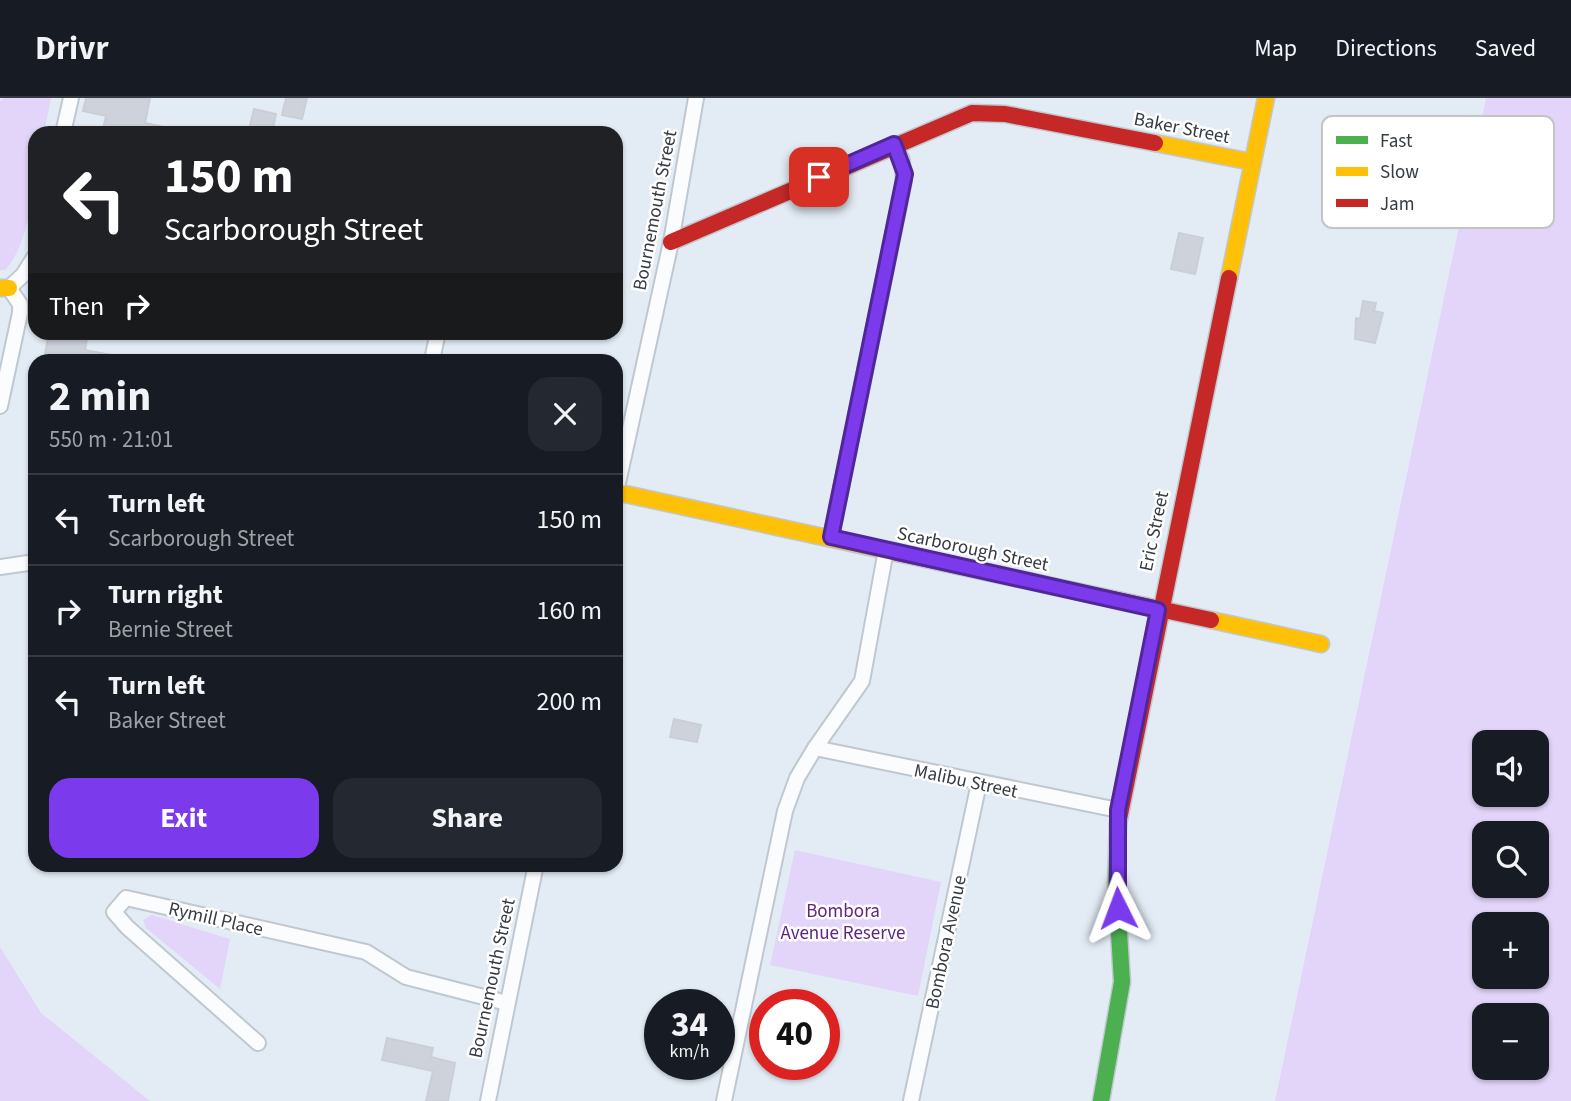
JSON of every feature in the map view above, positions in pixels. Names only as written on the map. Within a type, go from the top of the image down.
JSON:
[{"type":"street","points":[[65,126],[71,98]]},
{"type":"street","name":"Bournemouth Street","points":[[623,460],[671,242],[696,98]]},
{"type":"street","name":"Eric Street","points":[[1101,1101],[1122,982],[1116,883],[1118,810],[1266,98]]},
{"type":"street","name":"Baker Street","points":[[671,242],[961,115],[984,112],[1252,162]]},
{"type":"street","points":[[831,537],[904,181],[902,160],[894,144]]},
{"type":"street","points":[[0,406],[20,313],[20,303],[4,288],[23,275],[28,267]]},
{"type":"street","name":"Scarborough Street","points":[[623,493],[1321,644]]},
{"type":"street","points":[[724,1101],[785,811],[797,778],[862,681],[886,550]]},
{"type":"street","points":[[0,567],[28,563]]},
{"type":"street","name":"Malibu Street","points":[[815,748],[1118,810]]},
{"type":"street","name":"Bombora Avenue","points":[[911,1101],[979,783]]},
{"type":"street","name":"Bournemouth Street","points":[[488,1101],[534,872]]},
{"type":"street","name":"Rymill Place","points":[[258,1043],[127,927],[114,912],[126,898],[366,952],[406,977],[507,1003]]},
{"type":"green space","points":[[4,98],[51,98],[45,126],[28,126],[28,218],[22,242],[5,270],[0,270],[0,101]]},
{"type":"green space","points":[[1486,98],[1571,98],[1571,1101],[1275,1101],[1459,228],[1554,228],[1554,116],[1482,116]]},
{"type":"green space","name":"Bombora Avenue Reserve","points":[[795,850],[941,882],[918,996],[770,965]]},
{"type":"green space","points":[[152,915],[230,939],[220,989],[146,928],[143,920]]},
{"type":"green space","points":[[0,947],[41,1013],[150,1101],[0,1101]]},
{"type":"building","points":[[86,98],[150,98],[145,123],[159,126],[104,126],[106,116],[83,111]]},
{"type":"building","points":[[286,98],[307,98],[302,119],[282,115]]},
{"type":"building","points":[[254,109],[276,114],[273,126],[250,126]]},
{"type":"building","points":[[1179,233],[1203,238],[1195,274],[1171,269]]},
{"type":"building","points":[[1363,301],[1376,303],[1374,311],[1383,313],[1375,343],[1355,339],[1356,318],[1360,319]]},
{"type":"building","points":[[48,340],[87,340],[85,350],[107,354],[45,354]]},
{"type":"building","points":[[674,719],[701,725],[697,742],[670,737]]},
{"type":"building","points":[[387,1038],[433,1048],[431,1057],[455,1063],[448,1101],[426,1101],[433,1071],[382,1060]]},
{"type":"traffic: fast","points":[[1101,1101],[1122,982],[1116,883],[1118,824]]},
{"type":"traffic: slow","points":[[1229,278],[1266,98]]},
{"type":"traffic: slow","points":[[1155,143],[1252,162]]},
{"type":"traffic: slow","points":[[0,288],[9,288]]},
{"type":"traffic: slow","points":[[623,494],[897,553]]},
{"type":"traffic: slow","points":[[1211,620],[1321,644]]},
{"type":"traffic: jam","points":[[671,242],[972,113],[1005,114],[1155,143]]},
{"type":"traffic: jam","points":[[1118,824],[1229,278]]},
{"type":"traffic: jam","points":[[897,553],[1211,620]]},
{"type":"route","points":[[819,177],[894,144],[905,174],[831,537],[1158,610],[1118,810],[1118,908]]}]
